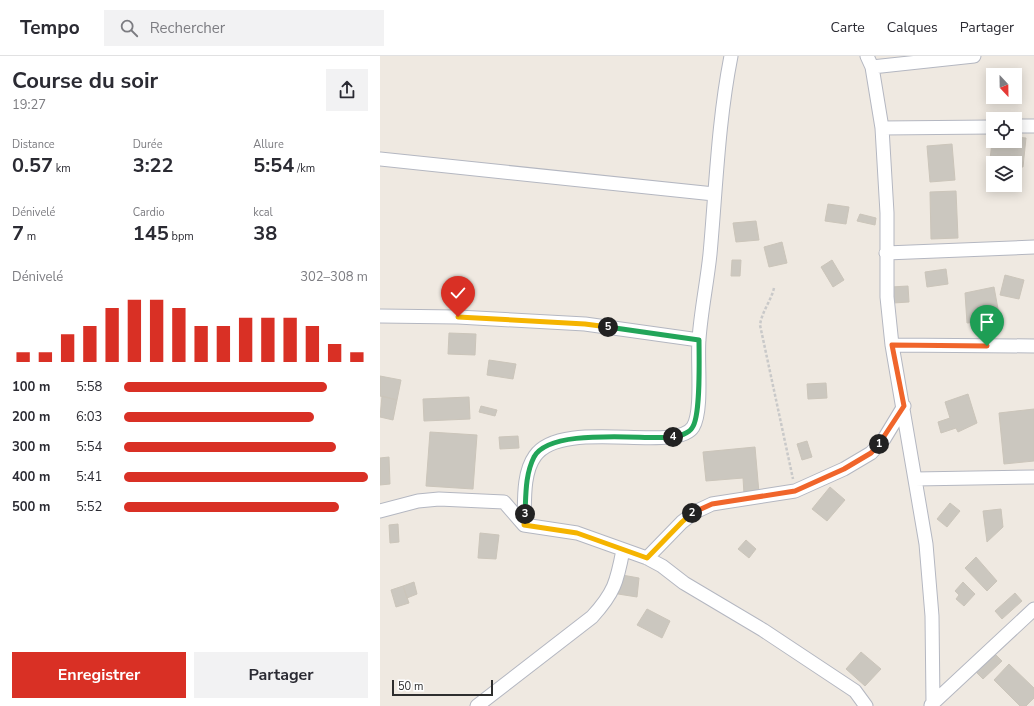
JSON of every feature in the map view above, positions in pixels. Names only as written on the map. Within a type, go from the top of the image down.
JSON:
[{"type":"street","points":[[524,525],[528,474],[535,455],[550,445],[566,440],[593,436],[678,437],[692,429],[697,417],[699,340],[710,254],[720,128],[731,56]]},
{"type":"street","points":[[931,704],[932,616],[926,544],[904,406],[892,345],[887,297],[887,213],[882,128],[869,61],[974,56]]},
{"type":"street","points":[[1022,126],[1034,126]]},
{"type":"street","points":[[882,128],[986,127]]},
{"type":"street","points":[[380,159],[714,194]]},
{"type":"street","points":[[886,253],[1034,247]]},
{"type":"street","points":[[380,316],[458,317],[585,324],[699,340]]},
{"type":"street","points":[[892,345],[1034,346]]},
{"type":"street","points":[[647,558],[682,522],[695,512],[712,504],[795,491],[844,469],[871,453],[884,440],[904,406]]},
{"type":"street","points":[[916,479],[1034,476]]},
{"type":"street","points":[[380,511],[418,501],[439,499],[504,502],[524,525],[577,533],[647,558],[662,566],[684,583],[815,664],[855,691],[866,706]]},
{"type":"street","points":[[477,706],[592,617],[600,608],[616,583],[623,550]]},
{"type":"street","points":[[931,704],[1034,609]]},
{"type":"path","points":[[774,288],[770,302],[762,316],[760,325],[795,491]]},
{"type":"building","points":[[1022,138],[1026,138],[1023,167],[1022,156],[990,156],[991,148],[1022,148]]},
{"type":"building","points":[[952,144],[955,180],[930,182],[927,146]]},
{"type":"building","points":[[956,191],[958,238],[931,239],[930,192]]},
{"type":"building","points":[[828,204],[849,207],[846,224],[825,221]]},
{"type":"building","points":[[860,214],[876,218],[875,225],[857,221]]},
{"type":"building","points":[[756,221],[759,240],[736,242],[733,223]]},
{"type":"building","points":[[782,242],[787,263],[769,267],[764,247]]},
{"type":"building","points":[[732,260],[741,260],[740,276],[731,276]]},
{"type":"building","points":[[832,260],[844,280],[833,287],[821,267]]},
{"type":"building","points":[[946,269],[948,284],[927,287],[925,272]]},
{"type":"building","points":[[1005,275],[1024,280],[1019,299],[1000,295]]},
{"type":"building","points":[[908,286],[909,302],[893,303],[891,287]]},
{"type":"building","points":[[994,287],[1000,320],[967,323],[965,293]]},
{"type":"building","points":[[449,333],[476,334],[475,355],[448,354]]},
{"type":"building","points":[[489,360],[516,364],[513,379],[487,375]]},
{"type":"building","points":[[380,376],[401,380],[397,400],[380,396]]},
{"type":"building","points":[[826,383],[827,398],[808,399],[807,384]]},
{"type":"building","points":[[968,394],[977,423],[958,432],[956,428],[941,433],[938,422],[950,418],[945,402]]},
{"type":"building","points":[[382,396],[397,400],[393,420],[380,417]]},
{"type":"building","points":[[469,397],[470,419],[424,421],[423,399]]},
{"type":"building","points":[[481,406],[497,410],[495,416],[479,412]]},
{"type":"building","points":[[1034,409],[1034,461],[1004,464],[999,413]]},
{"type":"building","points":[[430,432],[477,435],[473,489],[426,486]]},
{"type":"building","points":[[518,436],[519,448],[500,449],[499,437]]},
{"type":"building","points":[[807,441],[812,457],[802,460],[797,444]]},
{"type":"building","points":[[755,447],[759,493],[744,494],[743,478],[706,481],[703,452]]},
{"type":"building","points":[[389,457],[390,484],[380,485],[380,458]]},
{"type":"building","points":[[830,487],[845,500],[827,521],[812,509]]},
{"type":"building","points":[[950,503],[960,511],[947,527],[937,519]]},
{"type":"building","points":[[1001,509],[1003,527],[987,542],[983,511]]},
{"type":"building","points":[[398,524],[399,542],[390,543],[389,525]]},
{"type":"building","points":[[480,533],[499,535],[496,559],[478,558]]},
{"type":"building","points":[[746,540],[756,549],[749,558],[738,549]]},
{"type":"building","points":[[976,557],[997,581],[987,591],[965,568]]},
{"type":"building","points":[[622,575],[639,578],[637,597],[618,594]]},
{"type":"building","points":[[414,582],[417,594],[407,598],[403,586]]},
{"type":"building","points":[[963,582],[975,594],[964,606],[956,599],[959,595],[955,591]]},
{"type":"building","points":[[403,586],[409,603],[396,607],[391,590]]},
{"type":"building","points":[[1015,593],[1022,601],[1002,619],[995,611]]},
{"type":"building","points":[[647,609],[670,621],[662,638],[637,625]]},
{"type":"building","points":[[861,652],[881,669],[865,686],[846,669]]},
{"type":"building","points":[[993,652],[1002,661],[983,679],[974,670]]},
{"type":"building","points":[[1009,664],[1034,688],[1034,698],[1026,706],[1020,706],[994,680]]},
{"type":"route","points":[[458,317],[585,324],[699,340],[697,417],[692,429],[678,437],[593,436],[566,440],[550,445],[535,455],[528,474],[524,525],[577,533],[647,558],[682,522],[695,512],[712,504],[795,491],[844,469],[871,453],[884,440],[904,406],[892,345],[987,346]]}]
